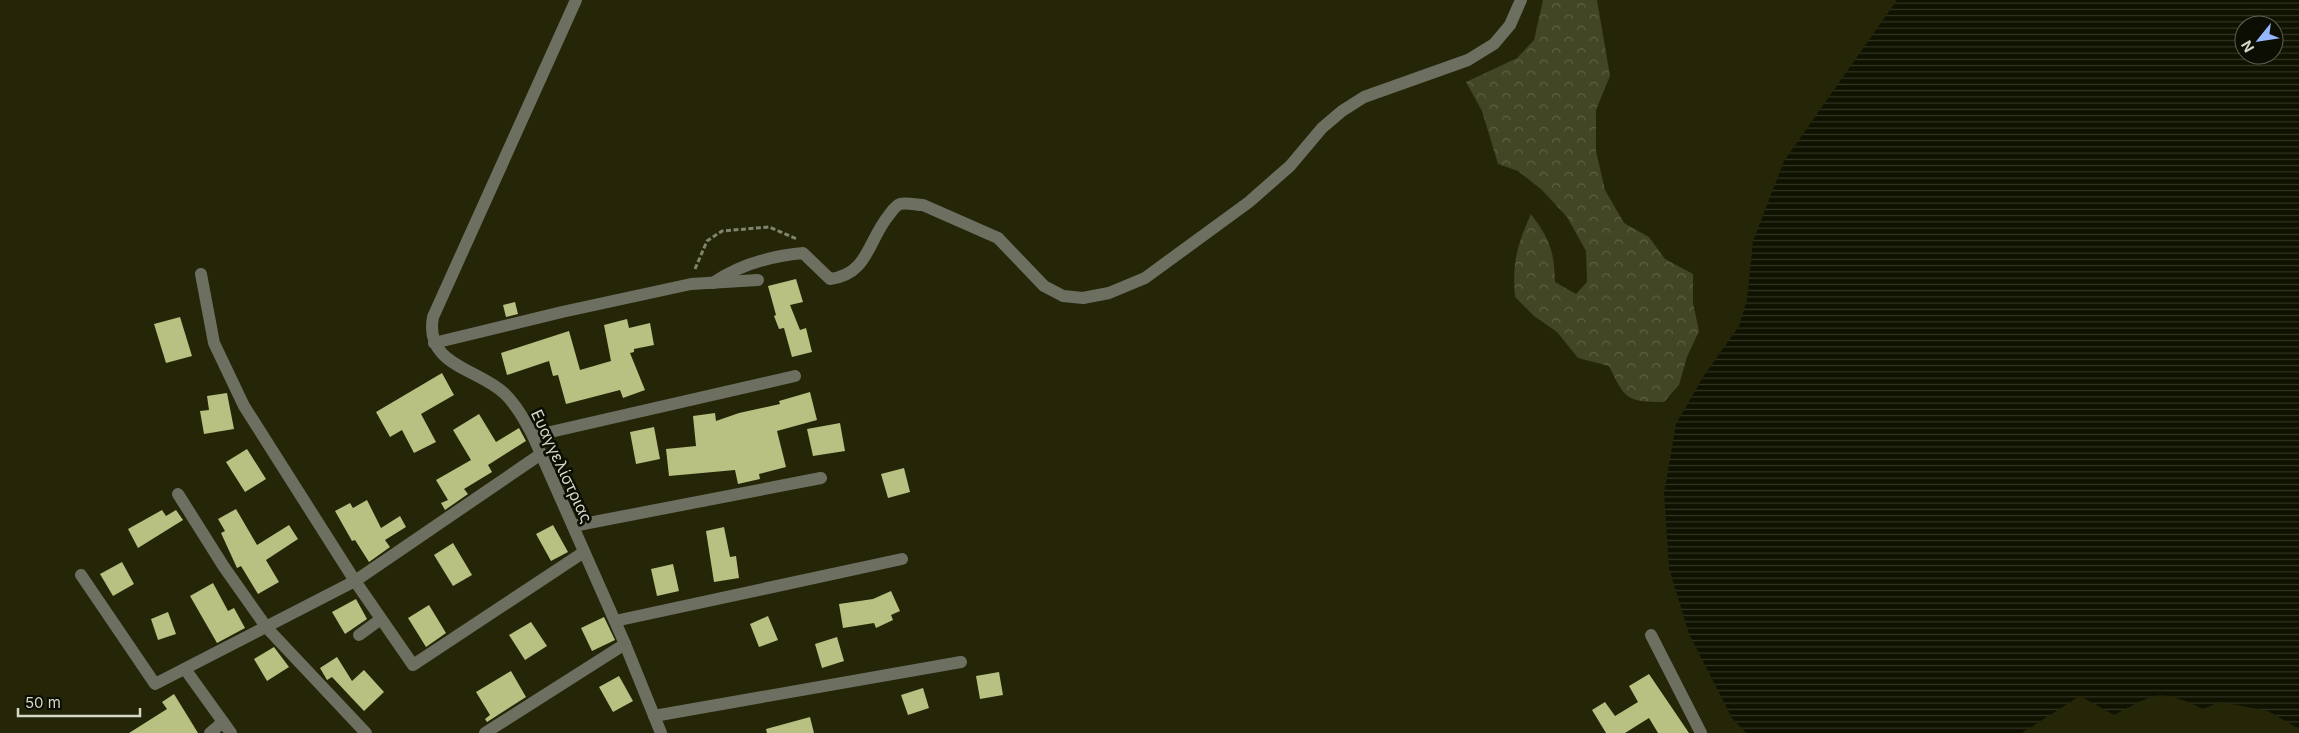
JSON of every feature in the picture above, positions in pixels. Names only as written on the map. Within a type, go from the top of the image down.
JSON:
[{"type":"street","points":[[576,0],[433,317],[430,329],[434,343],[562,312],[691,284],[758,280]]},
{"type":"street","points":[[712,283],[726,274],[764,260],[803,253],[830,279],[844,278],[855,270],[871,246],[880,225],[894,209],[900,204],[911,204],[923,206],[998,238],[1044,286],[1063,296],[1083,298],[1109,293],[1145,278],[1248,202],[1290,166],[1322,128],[1342,111],[1364,97],[1468,60],[1494,44],[1510,25],[1521,0]]},
{"type":"street","points":[[201,274],[214,343],[244,406],[355,581],[413,665],[584,552]]},
{"type":"street","name":"Ευαγγελίστριας","points":[[434,343],[447,359],[490,382],[506,395],[519,412],[533,436],[625,644],[661,733]]},
{"type":"street","points":[[533,436],[796,376]]},
{"type":"street","points":[[80,575],[156,684],[355,581],[541,454]]},
{"type":"street","points":[[573,526],[821,478]]},
{"type":"street","points":[[178,494],[224,566],[267,628],[366,733]]},
{"type":"street","points":[[615,621],[902,559]]},
{"type":"street","points":[[359,635],[381,619]]},
{"type":"street","points":[[1651,635],[1701,733]]},
{"type":"street","points":[[485,733],[625,644]]},
{"type":"street","points":[[654,716],[961,662]]},
{"type":"street","points":[[185,669],[231,733]]},
{"type":"street","points":[[210,733],[223,722]]},
{"type":"path","points":[[691,284],[707,242],[722,231],[769,227],[800,240],[809,257]]},
{"type":"green space","points":[[1543,0],[1597,0],[1610,76],[1596,110],[1596,151],[1605,190],[1624,223],[1649,237],[1665,259],[1693,274],[1693,303],[1699,331],[1687,357],[1679,385],[1664,402],[1642,401],[1628,396],[1619,386],[1609,366],[1578,358],[1557,332],[1534,316],[1515,297],[1515,264],[1522,235],[1531,214],[1543,231],[1550,246],[1554,262],[1555,282],[1576,294],[1587,282],[1586,251],[1567,217],[1542,190],[1518,171],[1498,164],[1482,111],[1466,82],[1517,58],[1534,40]]},
{"type":"shaded area","points":[[1897,0],[2299,0],[2299,729],[2268,711],[2220,702],[2203,709],[2176,698],[2158,696],[2149,698],[2114,715],[2080,696],[2022,733],[1746,733],[1732,718],[1689,634],[1669,568],[1664,493],[1676,424],[1703,377],[1739,326],[1747,300],[1753,241],[1784,161]]},
{"type":"building","points":[[796,279],[803,302],[790,305],[800,330],[806,328],[812,352],[792,357],[784,328],[779,329],[774,316],[776,315],[768,286]]},
{"type":"building","points":[[515,302],[518,314],[506,317],[503,305]]},
{"type":"building","points":[[180,317],[192,356],[166,363],[154,324]]},
{"type":"building","points":[[627,319],[629,328],[650,323],[654,345],[634,349],[634,352],[630,353],[645,390],[623,398],[620,390],[566,404],[558,375],[553,376],[549,361],[507,375],[501,353],[569,331],[580,370],[611,361],[604,325]]},
{"type":"building","points":[[442,373],[454,395],[421,414],[436,442],[414,453],[402,430],[390,437],[376,412]]},
{"type":"building","points":[[810,392],[817,420],[777,431],[786,467],[759,474],[760,479],[738,484],[735,470],[669,476],[666,449],[696,446],[693,416],[715,413],[716,421],[739,413],[780,404],[779,401]]},
{"type":"building","points":[[227,393],[234,429],[204,434],[200,411],[209,410],[207,396]]},
{"type":"building","points":[[479,414],[496,442],[519,428],[526,441],[488,465],[492,472],[464,489],[468,494],[445,510],[441,503],[448,500],[436,480],[471,460],[453,430]]},
{"type":"building","points":[[840,423],[845,451],[813,456],[807,429]]},
{"type":"building","points":[[654,427],[660,459],[636,464],[630,432]]},
{"type":"building","points":[[247,449],[266,479],[245,492],[226,462]]},
{"type":"building","points":[[904,468],[910,492],[888,498],[881,474]]},
{"type":"building","points":[[367,500],[381,528],[400,516],[406,527],[385,540],[390,547],[369,562],[355,540],[352,541],[335,511],[350,503],[353,508]]},
{"type":"building","points":[[236,509],[257,545],[289,525],[298,539],[266,560],[279,582],[258,594],[241,566],[237,568],[221,533],[225,531],[218,519]]},
{"type":"building","points":[[162,510],[166,516],[176,510],[183,520],[138,548],[128,529]]},
{"type":"building","points":[[553,525],[568,552],[551,561],[536,534]]},
{"type":"building","points":[[724,527],[730,557],[736,556],[739,578],[714,582],[706,531]]},
{"type":"building","points":[[453,543],[472,575],[453,586],[434,555]]},
{"type":"building","points":[[122,562],[134,584],[113,596],[100,574]]},
{"type":"building","points":[[673,564],[679,591],[657,596],[651,569]]},
{"type":"building","points":[[213,583],[228,611],[234,608],[245,628],[217,643],[190,596]]},
{"type":"building","points":[[891,591],[900,611],[891,615],[893,620],[876,628],[874,623],[843,628],[839,604],[873,599]]},
{"type":"building","points":[[356,599],[367,619],[345,634],[332,612]]},
{"type":"building","points":[[429,605],[446,633],[426,647],[408,618]]},
{"type":"building","points":[[168,612],[176,634],[158,640],[151,619]]},
{"type":"building","points":[[768,616],[778,640],[759,647],[750,624]]},
{"type":"building","points":[[604,617],[615,640],[592,651],[581,628]]},
{"type":"building","points":[[531,622],[547,646],[525,660],[509,635]]},
{"type":"building","points":[[837,637],[844,661],[822,668],[815,644]]},
{"type":"building","points":[[274,647],[289,667],[267,681],[254,659]]},
{"type":"building","points":[[337,657],[352,681],[364,670],[384,692],[364,711],[332,677],[327,680],[320,668]]},
{"type":"building","points":[[511,671],[526,697],[487,722],[485,719],[490,715],[476,692]]},
{"type":"building","points":[[999,672],[1003,695],[980,699],[976,676]]},
{"type":"building","points":[[1649,674],[1689,733],[1658,733],[1649,718],[1625,733],[1606,733],[1592,710],[1605,702],[1615,716],[1638,702],[1629,686]]},
{"type":"building","points":[[619,676],[633,701],[613,712],[599,687]]},
{"type":"building","points":[[923,688],[929,708],[908,715],[901,695]]},
{"type":"building","points":[[174,694],[198,733],[129,733],[167,709],[162,702]]},
{"type":"building","points":[[810,717],[814,733],[767,733],[766,729]]}]
